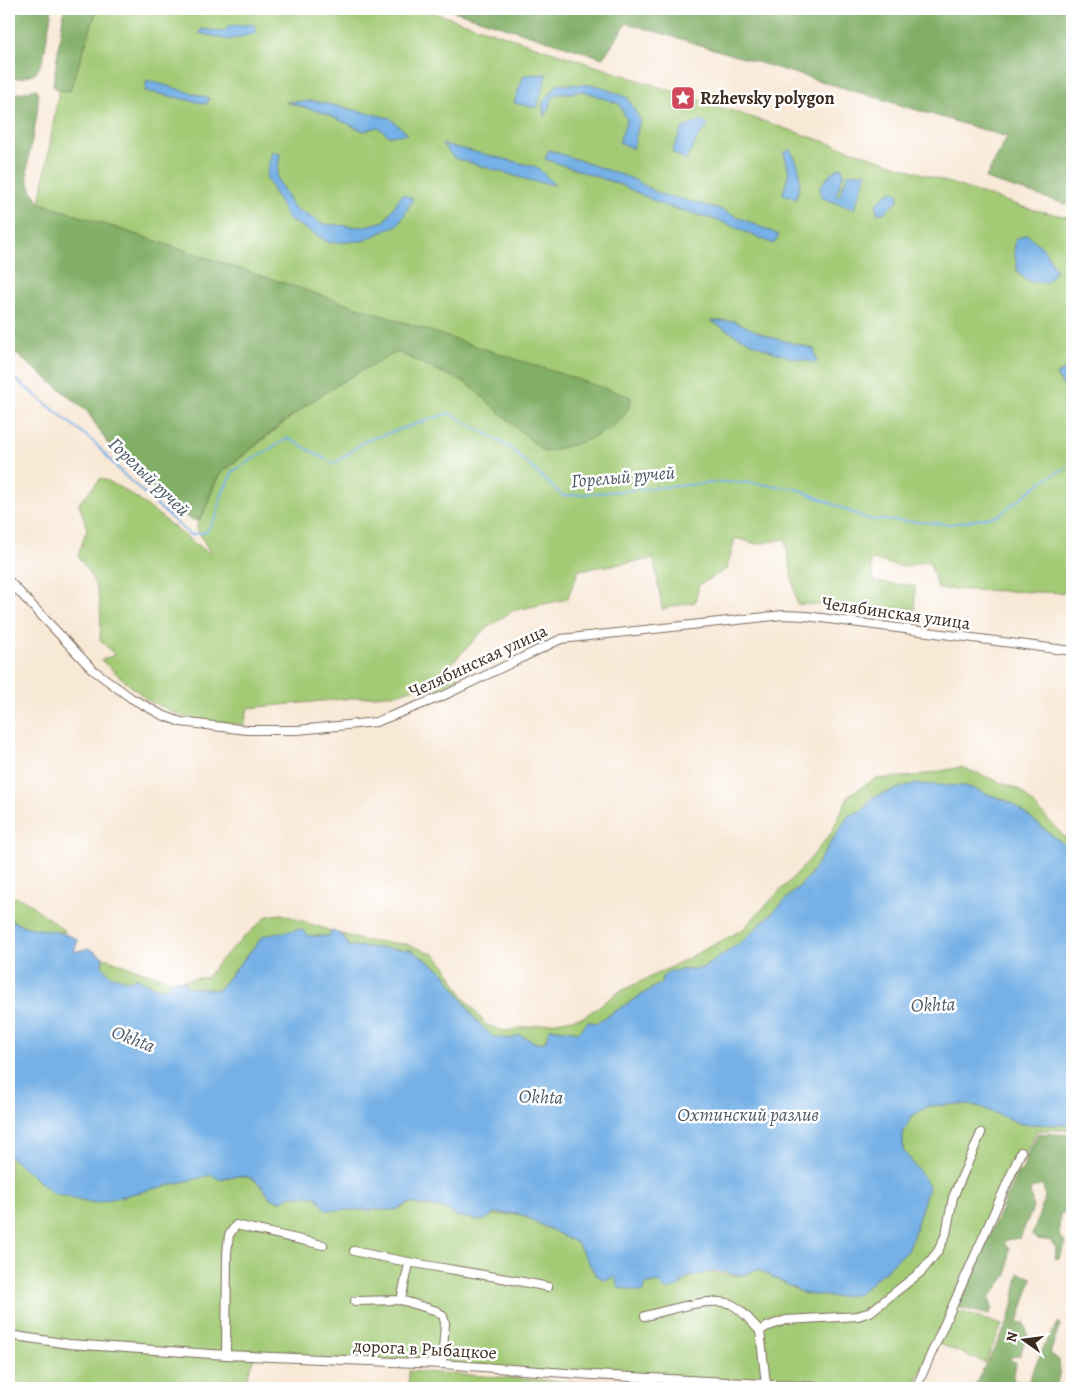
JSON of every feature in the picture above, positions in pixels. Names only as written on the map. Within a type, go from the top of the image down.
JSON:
[{"type":"street","name":"Челябинская улица","points":[[9,581],[92,669],[131,698],[162,715],[181,722],[247,730],[306,729],[376,722],[443,696],[561,639],[783,615],[806,616],[1072,651]]},
{"type":"street","points":[[760,1331],[766,1326],[786,1320],[858,1316],[870,1312],[922,1271],[938,1251],[946,1234],[952,1197],[981,1132]]},
{"type":"street","points":[[916,1388],[1021,1152]]},
{"type":"street","points":[[226,1355],[227,1253],[229,1235],[236,1225],[323,1245]]},
{"type":"street","points":[[354,1251],[409,1264],[503,1277],[548,1287]]},
{"type":"street","points":[[401,1300],[409,1264]]},
{"type":"street","points":[[355,1302],[401,1300],[437,1311],[443,1316],[445,1323],[442,1364]]},
{"type":"street","points":[[645,1316],[690,1304],[721,1303],[736,1308],[760,1331],[766,1384]]},
{"type":"street","name":"дорога в Рыбацкое","points":[[9,1335],[69,1344],[226,1355],[442,1364],[841,1388]]},
{"type":"green space","points":[[9,9],[52,9],[43,60],[36,73],[22,78],[9,78]]},
{"type":"green space","points":[[64,9],[97,9],[70,91],[59,90],[53,86]]},
{"type":"green space","points":[[97,9],[423,9],[1026,208],[1072,218],[1072,365],[1056,375],[1066,391],[1072,390],[1072,593],[938,589],[929,561],[903,567],[870,559],[874,582],[915,586],[915,609],[797,604],[785,539],[757,544],[735,538],[727,569],[699,585],[695,602],[662,609],[654,559],[579,570],[567,599],[512,611],[483,631],[449,666],[459,678],[434,690],[422,686],[396,694],[248,708],[244,725],[189,719],[147,700],[101,660],[115,655],[100,640],[101,615],[96,586],[78,556],[87,529],[79,503],[101,478],[144,503],[211,554],[197,529],[198,521],[203,515],[218,476],[320,394],[364,368],[397,352],[468,384],[500,412],[631,398],[40,203],[59,90],[70,91]]},
{"type":"green space","points":[[447,9],[1072,9],[1072,206],[985,179],[1007,137],[627,23],[603,58]]},
{"type":"green space","points":[[37,89],[37,113],[29,153],[28,177],[31,188],[40,203],[631,397],[628,409],[620,420],[597,435],[569,446],[544,452],[468,384],[397,352],[338,384],[269,434],[222,472],[213,487],[205,511],[198,521],[188,518],[113,452],[87,411],[9,348],[9,95]]},
{"type":"green space","points":[[961,767],[1020,790],[1072,845],[1072,851],[1012,803],[863,810],[848,816],[808,878],[744,940],[703,968],[670,971],[661,983],[596,1023],[588,1021],[579,1032],[550,1028],[545,1042],[536,1043],[520,1035],[511,1039],[493,1038],[475,1019],[444,972],[411,950],[349,946],[341,934],[365,941],[406,944],[434,954],[447,968],[463,996],[486,1025],[504,1031],[584,1017],[617,993],[742,930],[805,865],[831,833],[849,795],[875,779],[915,776]]},
{"type":"green space","points":[[9,896],[25,900],[66,932],[36,929],[9,919]]},
{"type":"green space","points":[[282,914],[331,931],[329,936],[263,936],[218,990],[187,987],[184,980],[207,977],[222,958],[267,916]]},
{"type":"green space","points":[[103,957],[143,972],[173,980],[169,987],[156,987],[137,977],[130,981],[110,975],[102,966]]},
{"type":"green space","points":[[960,1104],[978,1106],[1021,1124],[1072,1125],[1072,1130],[1037,1130],[949,1308],[1002,1325],[985,1363],[935,1342],[913,1388],[871,1388],[255,1356],[243,1388],[9,1388],[9,1156],[53,1193],[213,1175],[219,1179],[242,1176],[260,1184],[270,1198],[281,1201],[291,1196],[316,1196],[396,1210],[409,1203],[446,1209],[456,1216],[520,1214],[577,1243],[596,1275],[614,1277],[644,1285],[658,1282],[679,1287],[686,1280],[701,1273],[742,1275],[757,1269],[805,1294],[859,1294],[874,1279],[888,1269],[928,1185],[903,1150],[903,1134],[911,1116],[928,1106]]},
{"type":"green space","points":[[1038,1133],[1072,1135],[1072,1202],[1070,1210],[1060,1214],[1059,1234],[1066,1244],[1059,1258],[1055,1259],[1056,1248],[1051,1241],[1038,1239],[1032,1235],[1045,1197],[1043,1184],[1030,1190],[1033,1208],[1020,1238],[1007,1240],[1004,1243],[1009,1249],[1007,1275],[989,1298],[992,1308],[989,1315],[957,1307],[1018,1172],[1023,1170],[1025,1159]]},
{"type":"green space","points":[[1019,1273],[1032,1278],[1018,1322],[1024,1323],[1028,1335],[1019,1356],[1010,1357],[1010,1360],[1016,1362],[1013,1381],[1028,1382],[1046,1342],[1059,1322],[1060,1326],[1050,1353],[1059,1360],[1060,1370],[1056,1388],[974,1388],[1008,1322]]},
{"type":"green space","points":[[409,1371],[662,1388],[408,1388]]},
{"type":"water","points":[[254,24],[256,33],[229,40],[199,33],[202,29],[224,32],[229,26]]},
{"type":"water","points":[[547,74],[537,108],[514,103],[524,75]]},
{"type":"water","points":[[147,80],[209,98],[207,104],[145,91]]},
{"type":"water","points":[[558,84],[596,85],[628,98],[640,120],[633,149],[619,142],[627,120],[619,104],[584,91],[554,95],[545,117],[542,104]]},
{"type":"water","points":[[314,101],[390,118],[408,134],[389,136],[378,127],[364,131],[324,113],[286,102]]},
{"type":"water","points":[[701,120],[709,126],[700,134],[686,160],[672,152],[682,129]]},
{"type":"water","points":[[442,144],[537,167],[555,185],[532,181],[454,158]]},
{"type":"water","points":[[790,149],[800,173],[796,199],[783,194],[789,172],[784,153]]},
{"type":"water","points":[[549,150],[631,178],[660,194],[717,208],[779,235],[774,244],[720,221],[663,205],[621,185],[545,159]]},
{"type":"water","points":[[272,151],[280,154],[277,178],[293,207],[322,224],[362,227],[385,221],[402,194],[413,199],[399,224],[363,241],[330,243],[288,219],[266,177]]},
{"type":"water","points":[[841,167],[844,173],[836,195],[839,196],[848,174],[867,172],[854,209],[822,198],[820,187],[832,172]]},
{"type":"water","points":[[894,191],[899,195],[897,202],[883,213],[877,213],[876,204],[888,193]]},
{"type":"water","points":[[1027,234],[1044,249],[1056,270],[1047,282],[1030,282],[1018,273],[1014,251],[1016,239]]},
{"type":"water","points":[[711,321],[734,321],[767,336],[814,349],[817,363],[774,352]]},
{"type":"water","points":[[1072,365],[1072,390],[1067,391],[1056,375]]},
{"type":"water","name":"Охтинский разлив","points":[[913,784],[966,786],[1012,803],[1072,851],[1072,1125],[1021,1124],[978,1106],[960,1104],[928,1106],[911,1117],[903,1134],[903,1150],[929,1185],[909,1249],[859,1294],[836,1297],[805,1294],[757,1269],[743,1275],[715,1271],[686,1278],[679,1287],[665,1290],[658,1282],[644,1285],[643,1292],[619,1288],[614,1277],[604,1280],[596,1275],[577,1243],[520,1214],[494,1213],[484,1221],[456,1216],[446,1209],[409,1203],[396,1210],[327,1210],[316,1196],[291,1196],[281,1201],[270,1198],[260,1184],[249,1177],[242,1176],[219,1179],[212,1175],[94,1203],[53,1193],[9,1156],[9,919],[26,926],[62,933],[78,940],[74,952],[89,948],[103,957],[102,966],[110,975],[130,981],[137,977],[156,987],[169,987],[173,980],[184,980],[187,987],[218,990],[263,936],[301,929],[309,936],[329,936],[331,931],[341,934],[349,946],[411,950],[444,972],[475,1019],[493,1037],[510,1039],[520,1035],[536,1043],[545,1042],[550,1028],[579,1032],[588,1021],[596,1023],[661,983],[662,977],[670,971],[703,968],[744,940],[808,878],[848,816],[863,810],[873,797]]},
{"type":"waterway","name":"Горелый ручей","points":[[9,374],[95,443],[122,473],[190,535],[206,532],[217,515],[221,496],[233,471],[288,438],[334,464],[365,441],[449,413],[508,446],[563,496],[721,482],[754,483],[797,489],[868,519],[951,524],[998,516],[1044,480],[1072,464]]},
{"type":"place","name":"Rzhevsky polygon","points":[[683,98]]},
{"type":"water label","name":"Okhta","points":[[933,1005]]},
{"type":"water label","name":"Okhta","points":[[133,1039]]},
{"type":"water label","name":"Okhta","points":[[541,1097]]}]
